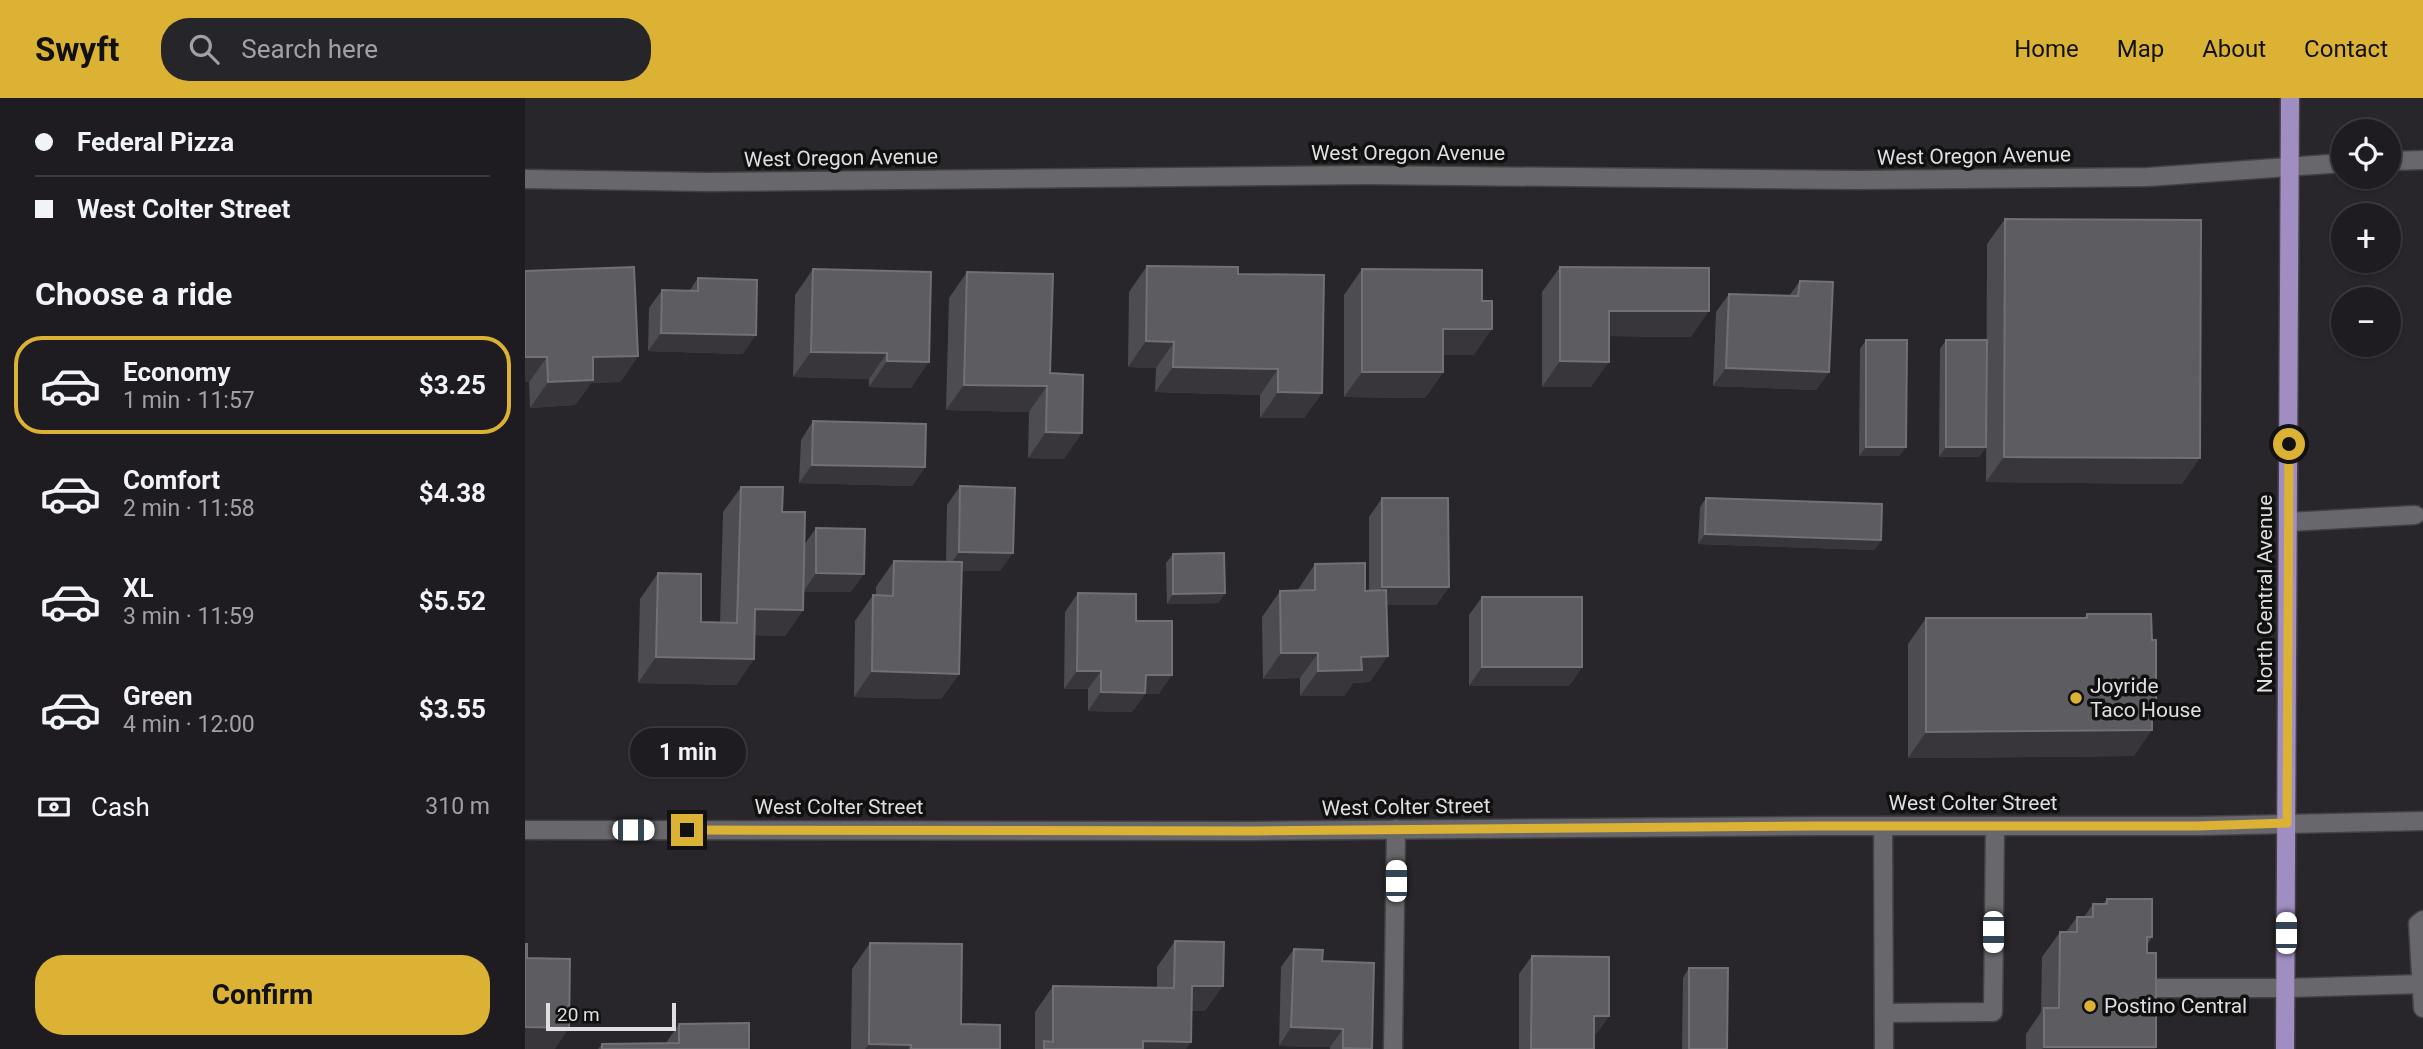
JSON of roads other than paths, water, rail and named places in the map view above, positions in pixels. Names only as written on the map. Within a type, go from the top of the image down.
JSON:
[{"type":"main road","name":"North Central Avenue","points":[[2285,1049],[2290,98]]},
{"type":"street","points":[[2401,161],[2423,160]]},
{"type":"street","name":"West Oregon Avenue","points":[[525,179],[708,182],[1366,175],[1858,180],[2148,177],[2331,164]]},
{"type":"street","points":[[2288,522],[2415,515]]},
{"type":"street","name":"West Colter Street","points":[[525,830],[1396,830],[2197,826],[2423,821]]},
{"type":"street","points":[[1883,826],[1884,1049]]},
{"type":"street","points":[[1884,1013],[1993,1012],[1994,826]]},
{"type":"street","points":[[1393,1049],[1396,830]]},
{"type":"street","points":[[2423,920],[2419,924],[2423,1008]]},
{"type":"street","points":[[2151,988],[2423,984]]},
{"type":"place","name":"Joyride Taco House","points":[[2076,698]]},
{"type":"place","name":"Postino Central","points":[[2090,1006]]}]
